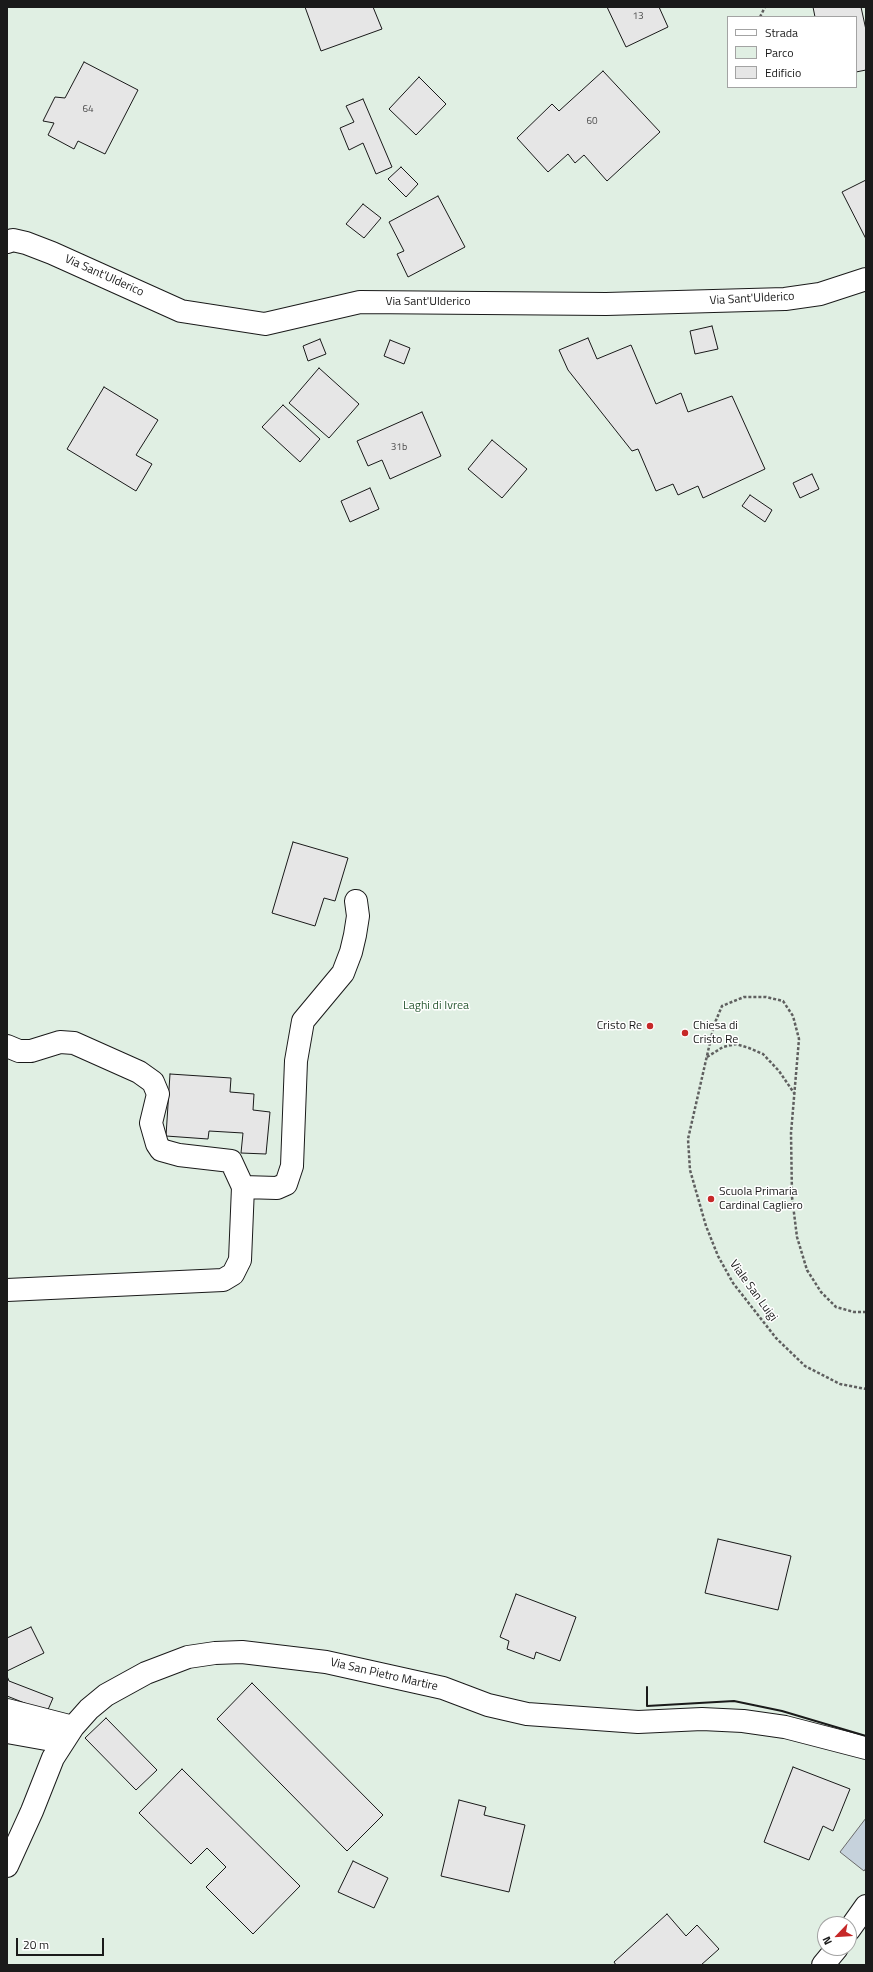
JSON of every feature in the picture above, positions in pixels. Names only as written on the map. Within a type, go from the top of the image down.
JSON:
[{"type":"street","name":"Via Sant'Ulderico","points":[[7,242],[13,240],[26,243],[52,253],[181,311],[265,324],[360,302],[606,304],[785,299],[820,294],[866,279]]},
{"type":"street","points":[[243,1187],[277,1188],[286,1184],[292,1166],[296,1061],[302,1021],[343,973],[351,952],[355,935],[358,916],[356,901]]},
{"type":"street","points":[[7,1046],[19,1051],[32,1051],[60,1042],[74,1043],[139,1072],[153,1082],[158,1094],[151,1123],[157,1144],[161,1150],[179,1155],[231,1161],[243,1187],[240,1260],[233,1274],[223,1280],[7,1290]]},
{"type":"street","name":"Via San Pietro Martire","points":[[7,1866],[32,1811],[53,1758],[68,1735],[89,1709],[106,1695],[146,1673],[188,1657],[242,1652],[326,1662],[443,1688],[488,1705],[527,1714],[638,1722],[702,1719],[743,1721],[785,1728],[866,1748]]},
{"type":"street","points":[[7,1710],[68,1735]]},
{"type":"street","points":[[7,1732],[68,1735]]},
{"type":"street","points":[[857,1919],[866,1906]]},
{"type":"street","points":[[823,1965],[830,1956]]},
{"type":"path","points":[[761,16],[766,7]]},
{"type":"path","name":"Viale San Luigi","points":[[866,1312],[854,1312],[836,1307],[821,1292],[807,1270],[797,1237],[792,1197],[792,1133],[799,1039],[793,1016],[783,1001],[766,998],[744,997],[722,1006],[714,1025],[688,1139],[690,1170],[695,1190],[718,1256],[733,1283],[754,1312],[776,1338],[805,1366],[840,1384],[866,1390]]},
{"type":"path","points":[[706,1058],[723,1047],[736,1044],[749,1048],[763,1054],[779,1071],[795,1094]]},
{"type":"green space","name":"Laghi di Ivrea","points":[[7,7],[866,7],[866,1965],[7,1965]]},
{"type":"shaded area","points":[[866,1818],[866,1868],[864,1871],[840,1852]]},
{"type":"building","points":[[305,7],[373,7],[382,29],[321,51]]},
{"type":"building","points":[[607,7],[659,7],[668,27],[626,47]]},
{"type":"building","points":[[813,7],[861,7],[866,30],[866,70],[857,72],[857,16],[815,16]]},
{"type":"building","points":[[84,62],[138,90],[105,154],[78,141],[74,149],[48,135],[54,123],[43,121],[55,97],[65,98]]},
{"type":"building","points":[[603,71],[660,132],[607,181],[584,155],[575,163],[568,154],[548,172],[517,138],[552,104],[559,111]]},
{"type":"building","points":[[419,77],[446,104],[416,135],[389,109]]},
{"type":"building","points":[[363,99],[392,167],[376,174],[363,143],[349,150],[340,128],[354,122],[346,106]]},
{"type":"building","points":[[401,167],[418,184],[406,197],[388,179]]},
{"type":"building","points":[[866,180],[866,239],[842,192]]},
{"type":"building","points":[[438,196],[465,247],[408,277],[397,254],[404,251],[389,222]]},
{"type":"building","points":[[363,204],[381,218],[364,238],[346,224]]},
{"type":"building","points":[[712,326],[718,349],[695,354],[690,331]]},
{"type":"building","points":[[588,338],[597,359],[631,345],[656,404],[681,393],[688,412],[732,396],[765,469],[703,498],[698,486],[678,495],[673,484],[656,491],[638,449],[632,451],[568,370],[559,350]]},
{"type":"building","points":[[320,339],[326,354],[308,361],[303,346]]},
{"type":"building","points":[[390,340],[410,348],[404,364],[384,356]]},
{"type":"building","points":[[319,368],[359,404],[329,438],[289,403]]},
{"type":"building","points":[[104,387],[158,420],[136,455],[152,464],[136,491],[67,449]]},
{"type":"building","points":[[283,405],[320,439],[300,462],[262,427]]},
{"type":"building","points":[[422,412],[441,456],[390,479],[382,460],[368,466],[357,441]]},
{"type":"building","points":[[492,440],[527,469],[502,498],[468,469]]},
{"type":"building","points":[[812,474],[819,489],[800,498],[793,483]]},
{"type":"building","points":[[370,488],[379,509],[350,522],[341,501]]},
{"type":"building","points":[[750,495],[772,510],[765,522],[742,506]]},
{"type":"building","points":[[293,842],[348,858],[335,901],[324,898],[315,926],[272,913]]},
{"type":"building","points":[[170,1074],[231,1078],[230,1092],[254,1094],[253,1110],[270,1112],[266,1154],[241,1153],[243,1133],[209,1131],[208,1139],[166,1136]]},
{"type":"building","points":[[718,1539],[791,1556],[778,1610],[705,1593]]},
{"type":"building","points":[[516,1594],[576,1617],[560,1661],[536,1652],[534,1659],[507,1649],[509,1641],[500,1637]]},
{"type":"building","points":[[31,1627],[44,1653],[7,1671],[7,1638]]},
{"type":"building","points":[[7,1676],[9,1681],[53,1698],[47,1712],[7,1696]]},
{"type":"building","points":[[252,1683],[383,1815],[347,1851],[217,1719]]},
{"type":"building","points":[[106,1718],[157,1770],[136,1790],[85,1738]]},
{"type":"building","points":[[793,1767],[850,1789],[833,1831],[823,1826],[809,1860],[764,1842]]},
{"type":"building","points":[[182,1769],[300,1886],[253,1934],[206,1887],[226,1867],[207,1848],[191,1864],[139,1813]]},
{"type":"building","points":[[459,1800],[486,1807],[484,1815],[525,1825],[509,1892],[441,1876]]},
{"type":"building","points":[[353,1861],[388,1878],[374,1908],[338,1892]]},
{"type":"building","points":[[667,1914],[686,1936],[697,1925],[719,1949],[701,1965],[616,1965],[614,1962]]},
{"type":"wall","points":[[647,1687],[647,1706],[734,1701],[782,1711],[866,1736]]},
{"type":"place","name":"Cristo Re","points":[[650,1026]]},
{"type":"place","name":"Chiesa di Cristo Re","points":[[685,1033]]},
{"type":"place","name":"Scuola Primaria Cardinal Cagliero","points":[[711,1199]]}]
